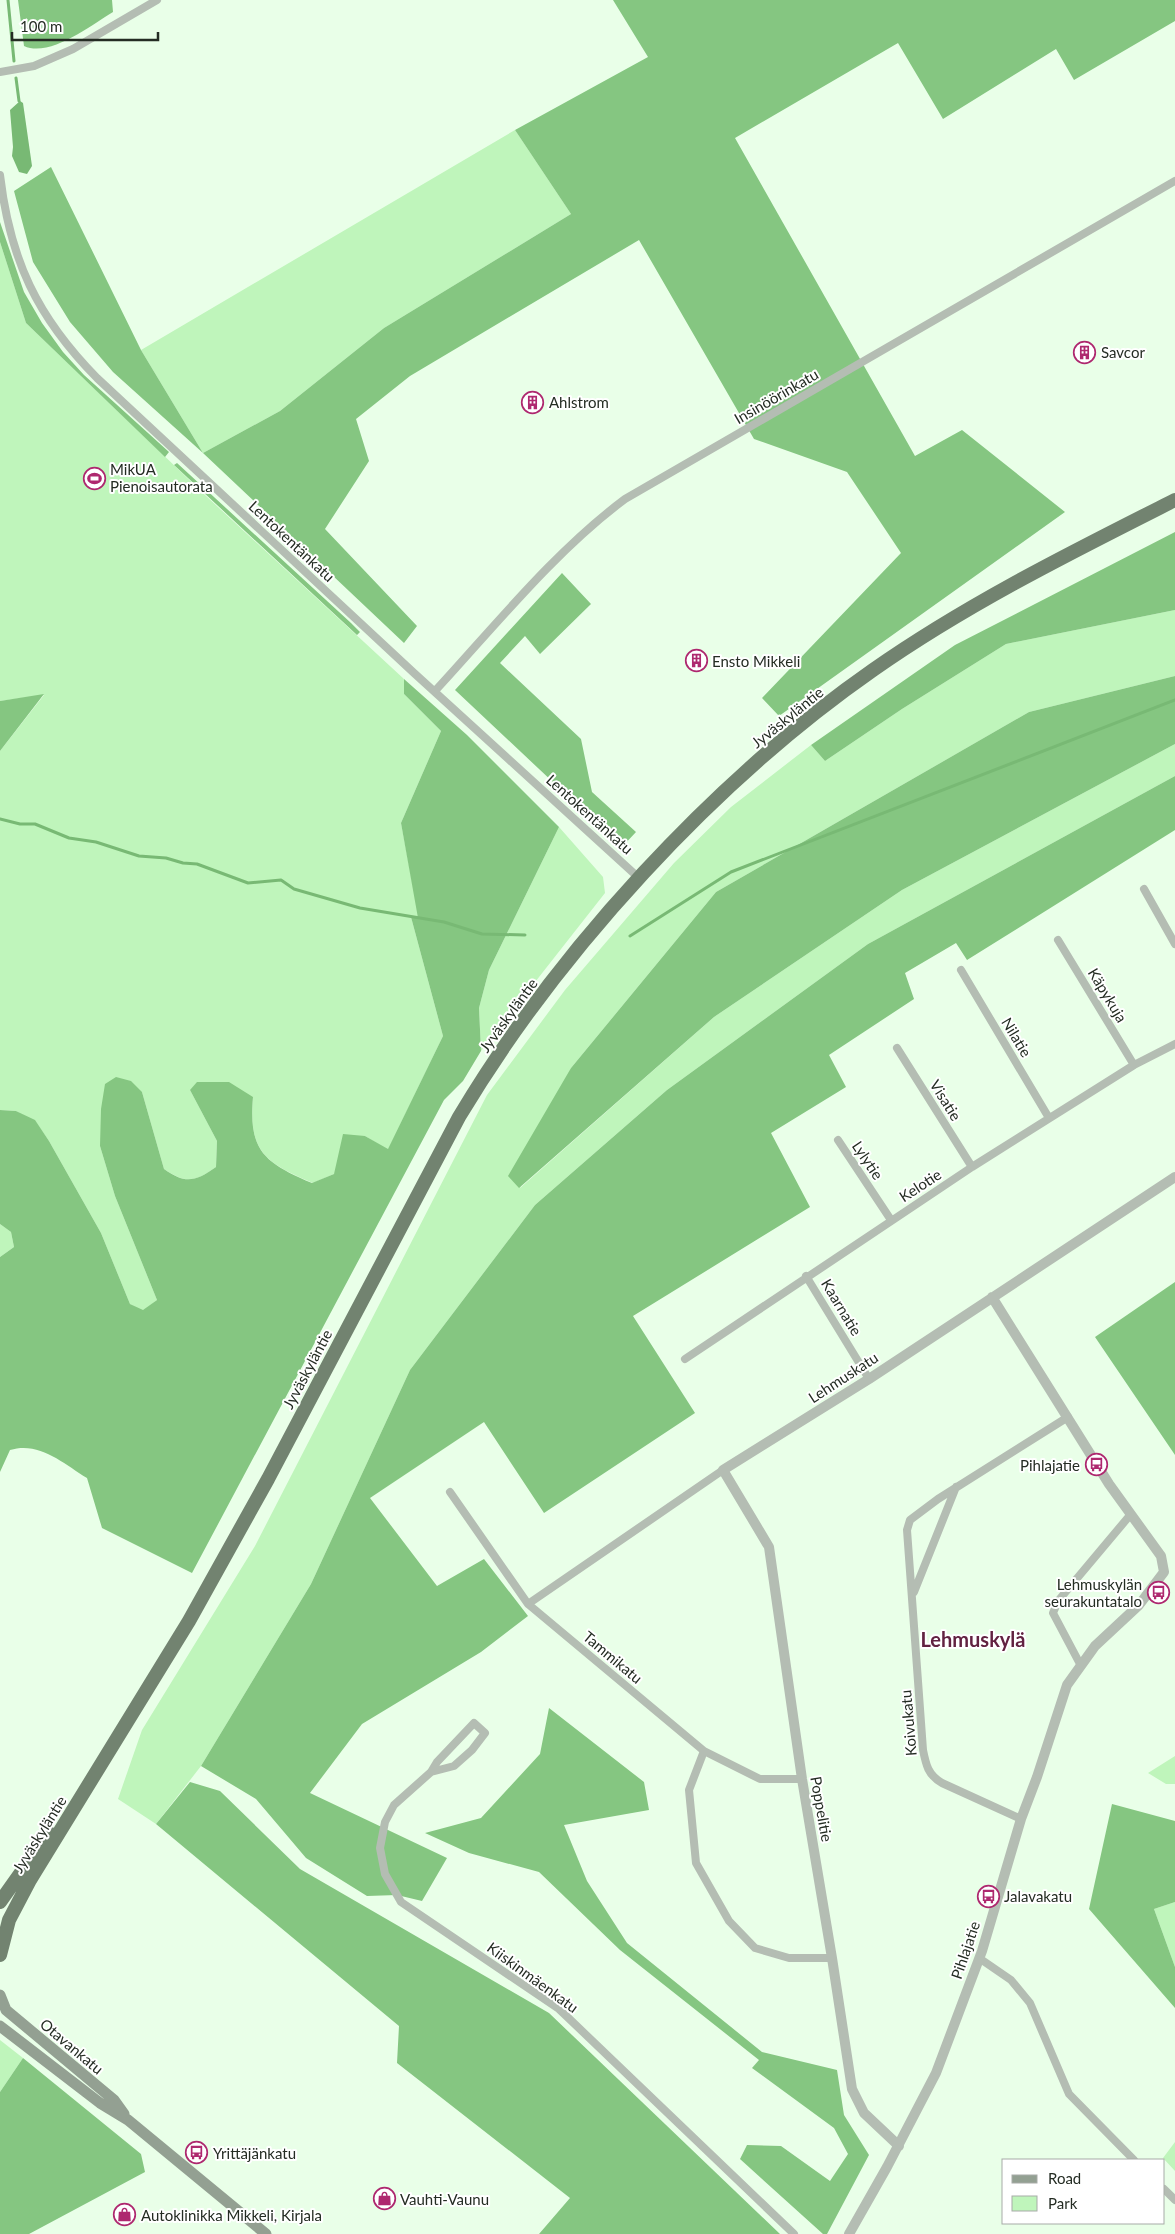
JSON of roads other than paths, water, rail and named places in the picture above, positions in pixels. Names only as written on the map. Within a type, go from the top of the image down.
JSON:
[{"type":"highway","name":"Jyväskyläntie","points":[[0,1955],[9,1920],[30,1880],[190,1621],[478,1085],[556,976],[639,878],[761,759],[825,706],[873,670],[944,624],[1022,579],[1175,500]]},
{"type":"highway","name":"Jyväskyläntie","points":[[0,1902],[102,1762]]},
{"type":"main road","name":"Otavankatu","points":[[0,1995],[6,2010],[114,2100],[128,2120]]},
{"type":"main road","name":"Otavankatu","points":[[0,2026],[100,2103],[128,2120],[264,2234]]},
{"type":"street","points":[[0,72],[34,66],[73,50],[157,0]]},
{"type":"street","name":"Lentokentänkatu","points":[[0,175],[11,240],[27,282],[48,320],[71,350],[97,378],[216,490],[639,878]]},
{"type":"street","name":"Insinöörinkatu","points":[[435,691],[598,519],[625,499],[1175,181]]},
{"type":"street","points":[[1144,889],[1175,944]]},
{"type":"street","name":"Käpykuja","points":[[1058,940],[1134,1065]]},
{"type":"street","name":"Nilatie","points":[[962,970],[1049,1118]]},
{"type":"street","name":"Kelotie","points":[[685,1358],[972,1167],[1134,1065],[1175,1044]]},
{"type":"street","name":"Visatie","points":[[896,1048],[972,1167]]},
{"type":"street","name":"Lylytie","points":[[838,1140],[891,1220]]},
{"type":"street","name":"Lehmuskatu","points":[[528,1604],[723,1470],[869,1379],[1175,1177]]},
{"type":"street","name":"Kaarnatie","points":[[806,1276],[869,1379]]},
{"type":"street","name":"Pihlajatie","points":[[849,2234],[899,2146],[936,2073],[979,1958],[1021,1820],[1037,1778],[1067,1685],[1080,1664],[1095,1646],[1139,1605],[1164,1572],[1161,1556],[1109,1484],[992,1297]]},
{"type":"street","name":"Koivukatu","points":[[1021,1820],[942,1783],[932,1777],[926,1767],[923,1750],[907,1530],[910,1520],[956,1487],[1068,1417]]},
{"type":"street","name":"Poppelitie","points":[[723,1470],[769,1547],[802,1779],[852,2089],[864,2113],[899,2146]]},
{"type":"street","name":"Koivukatu","points":[[913,1595],[956,1487]]},
{"type":"street","name":"Tammikatu","points":[[450,1492],[528,1604],[704,1751],[760,1779],[802,1779]]},
{"type":"street","points":[[1080,1664],[1053,1613],[1058,1601],[1131,1514]]},
{"type":"street","name":"Kiiskinmäenkatu","points":[[431,1772],[454,1766],[472,1750],[485,1732],[474,1724],[437,1762],[431,1772],[394,1805],[385,1822],[380,1848],[383,1865],[385,1874],[401,1902],[559,2009],[794,2234]]},
{"type":"street","points":[[704,1751],[689,1790],[696,1863],[729,1921],[755,1948],[789,1958],[832,1958]]},
{"type":"street","points":[[979,1958],[1011,1980],[1030,2003],[1069,2094],[1133,2159]]},
{"type":"street","points":[[1165,2190],[1175,2200]]},
{"type":"waterway","points":[[8,0],[14,61]]},
{"type":"waterway","points":[[16,78],[19,101]]},
{"type":"waterway","points":[[630,936],[731,872],[1175,700]]},
{"type":"waterway","points":[[0,819],[20,824],[35,824],[69,838],[96,842],[139,856],[166,858],[183,863],[197,864],[248,883],[281,880],[294,889],[360,908],[444,922],[482,934],[525,935]]},
{"type":"place","name":"Savcor","points":[[1085,352]]},
{"type":"place","name":"Ahlstrom","points":[[533,402]]},
{"type":"place","name":"MikUA Pienoisautorata","points":[[94,478]]},
{"type":"place","name":"Ensto Mikkeli","points":[[696,661]]},
{"type":"place","name":"Pihlajatie","points":[[1096,1465]]},
{"type":"place","name":"Lehmuskylän seurakuntatalo","points":[[1158,1593]]},
{"type":"place","name":"Jalavakatu","points":[[988,1896]]},
{"type":"place","name":"Yrittäjänkatu","points":[[197,2153]]},
{"type":"place","name":"Vauhti-Vaunu","points":[[384,2199]]},
{"type":"place","name":"Autoklinikka Mikkeli, Kirjala","points":[[125,2215]]},
{"type":"district","name":"Lehmuskylä","points":[[973,1639]]}]
